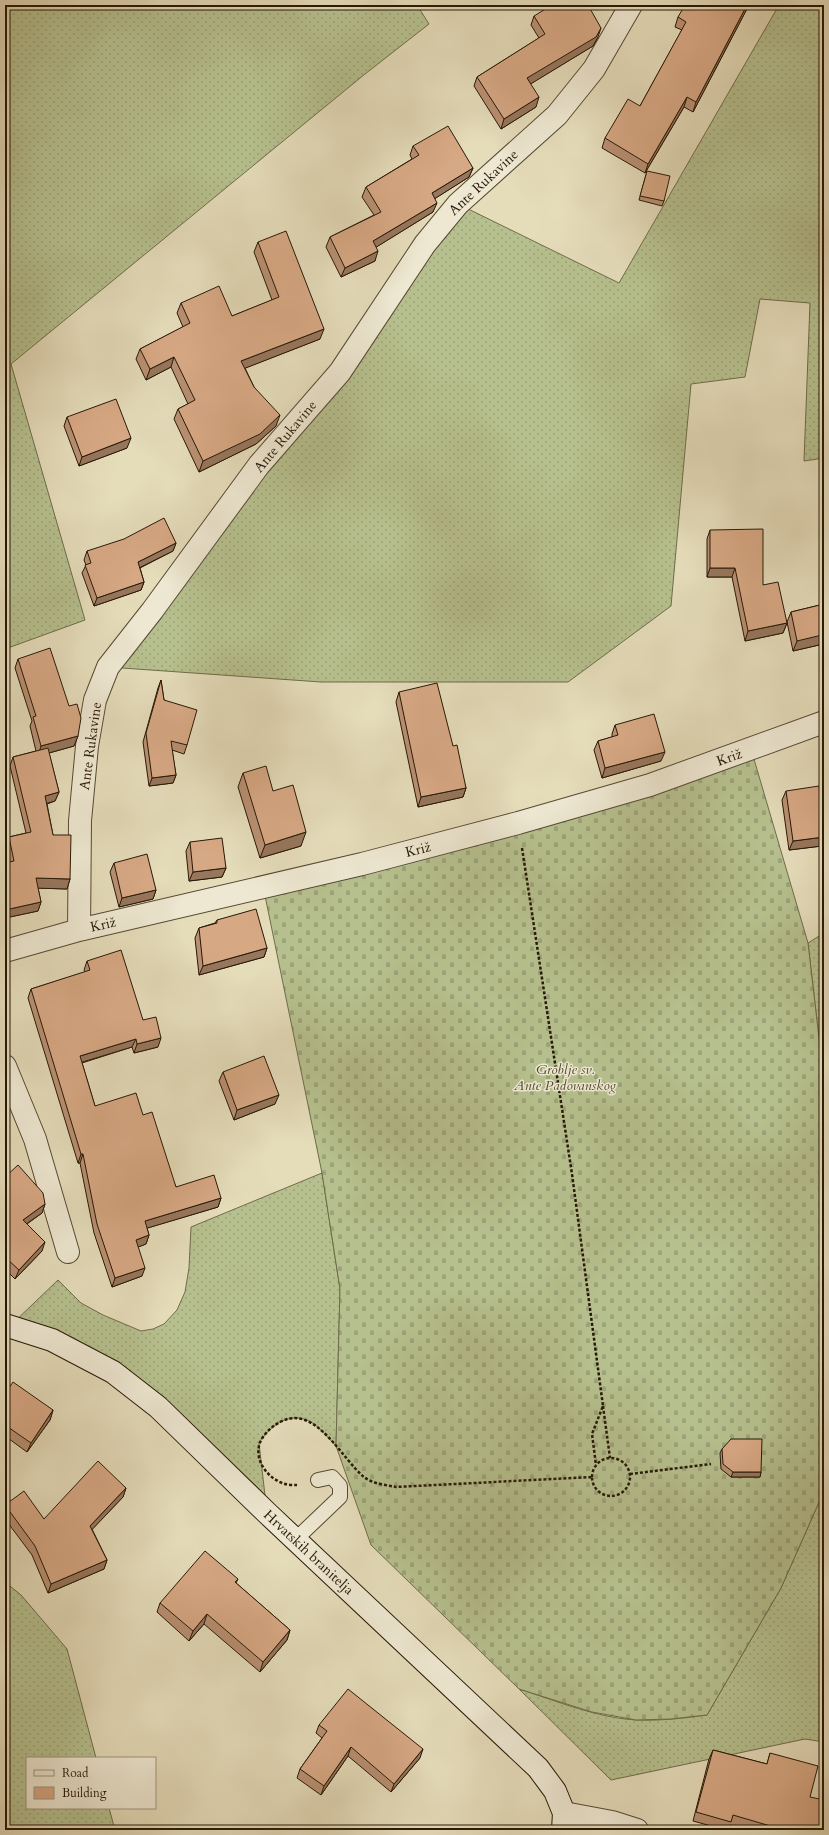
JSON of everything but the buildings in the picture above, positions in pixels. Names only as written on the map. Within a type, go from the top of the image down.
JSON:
[{"type":"street","name":"Ante Rukavine","points":[[79,930],[80,821],[87,746],[95,700],[108,667],[152,611],[259,465],[340,372],[425,244],[458,204],[557,115],[594,69],[631,5]]},
{"type":"street","name":"Križ","points":[[5,951],[79,930],[362,864],[518,823],[650,785],[824,722]]},
{"type":"street","points":[[5,1066],[35,1139],[68,1252]]},
{"type":"street","name":"Hrvatskih branitelja","points":[[5,1324],[52,1340],[113,1372],[158,1407],[538,1768],[555,1791],[563,1821]]},
{"type":"street","points":[[563,1821],[612,1822],[637,1830]]},
{"type":"lane","points":[[296,1539],[340,1497],[340,1486],[332,1478],[318,1480]]},
{"type":"path","points":[[518,823],[572,1174],[610,1458]]},
{"type":"path","points":[[596,1465],[600,1461],[610,1458],[621,1460],[625,1464],[630,1474],[628,1486],[624,1491],[612,1496],[600,1493],[593,1483],[592,1477],[596,1465],[592,1434],[602,1406]]},
{"type":"path","points":[[318,1480],[309,1485],[283,1484],[271,1476],[262,1467],[258,1456],[259,1442],[266,1431],[289,1418],[301,1418],[313,1424],[322,1432],[365,1477],[378,1484],[396,1487],[592,1477]]},
{"type":"path","points":[[630,1474],[710,1464]]},
{"type":"green space","points":[[5,5],[417,5],[429,24],[365,74],[11,364],[85,620],[5,649]]},
{"type":"green space","points":[[779,5],[824,5],[824,458],[804,461],[810,303],[760,299],[745,377],[691,384],[671,606],[568,682],[321,682],[108,667],[458,204],[619,283]]},
{"type":"green space","name":"Groblje sv. Ante Padovanskog","points":[[751,749],[808,943],[824,1081],[824,1491],[781,1588],[707,1715],[671,1719],[636,1720],[592,1712],[519,1689],[371,1545],[336,1446],[340,1289],[322,1173],[263,886]]},
{"type":"green space","points":[[824,933],[824,1081],[808,943]]},
{"type":"green space","points":[[322,1173],[340,1289],[336,1446],[317,1426],[306,1420],[298,1418],[291,1418],[283,1421],[270,1430],[259,1443],[267,1513],[158,1407],[10,1326],[58,1280],[81,1303],[103,1315],[141,1331],[153,1329],[164,1324],[177,1310],[185,1292],[189,1268],[191,1227]]},
{"type":"green space","points":[[824,1491],[824,1742],[805,1739],[611,1780],[519,1689],[577,1708],[622,1719],[655,1720],[707,1715],[781,1588]]},
{"type":"green space","points":[[5,1582],[21,1595],[67,1649],[96,1757],[26,1757],[26,1809],[109,1809],[115,1830],[5,1830]]}]
